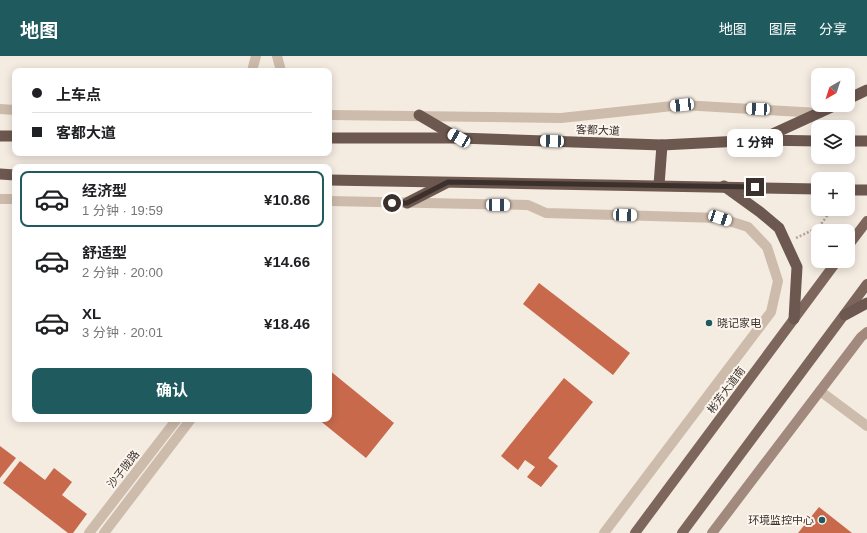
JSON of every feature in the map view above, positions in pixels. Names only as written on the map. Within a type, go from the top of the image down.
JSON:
[{"type":"highway","points":[[855,96],[867,90]]},
{"type":"highway","points":[[761,140],[820,112]]},
{"type":"highway","points":[[420,115],[459,138]]},
{"type":"highway","points":[[0,136],[12,136]]},
{"type":"highway","name":"客都大道","points":[[332,138],[459,138],[662,145],[761,140],[811,140]]},
{"type":"highway","points":[[855,141],[867,141]]},
{"type":"highway","points":[[659,185],[662,145]]},
{"type":"highway","points":[[0,174],[12,175]]},
{"type":"highway","points":[[332,180],[811,189]]},
{"type":"highway","points":[[407,203],[448,182]]},
{"type":"highway","points":[[724,186],[779,228],[797,267],[794,319]]},
{"type":"highway","points":[[855,190],[867,190]]},
{"type":"highway","points":[[845,314],[867,304]]},
{"type":"main road","points":[[855,237],[867,221]]},
{"type":"main road","name":"彬芳大道南","points":[[634,533],[832,268]]},
{"type":"main road","points":[[682,533],[867,284]]},
{"type":"main road","points":[[712,533],[861,337],[867,332]]},
{"type":"street","points":[[253,68],[256,56]]},
{"type":"street","points":[[277,56],[280,68]]},
{"type":"street","points":[[332,115],[561,118],[682,105],[811,112]]},
{"type":"street","points":[[0,109],[12,110]]},
{"type":"street","points":[[0,199],[12,199]]},
{"type":"street","points":[[332,201],[528,205],[546,213],[720,218],[748,227],[767,247],[778,281],[771,312],[604,533]]},
{"type":"street","points":[[820,391],[867,426]]},
{"type":"street","name":"沙子陇路","points":[[89,533],[175,422]]},
{"type":"street","points":[[104,533],[189,422]]},
{"type":"path","points":[[794,239],[811,231]]},
{"type":"building","points":[[539,283],[630,353],[613,375],[523,304]]},
{"type":"building","points":[[332,372],[394,423],[366,458],[322,422],[332,422]]},
{"type":"building","points":[[564,378],[593,402],[548,458],[558,466],[541,487],[527,477],[535,467],[525,460],[518,470],[501,456]]},
{"type":"building","points":[[0,446],[16,458],[0,478]]},
{"type":"building","points":[[20,461],[45,480],[54,468],[72,482],[62,495],[87,514],[73,533],[68,533],[3,483]]},
{"type":"building","name":"环境监控中心","points":[[819,507],[852,533],[798,533]]},
{"type":"place","name":"晓记家电","points":[[709,323]]},
{"type":"place","name":"环境监控中心","points":[[822,520]]},
{"type":"route","points":[[392,203],[407,203],[448,182],[755,187]]}]
